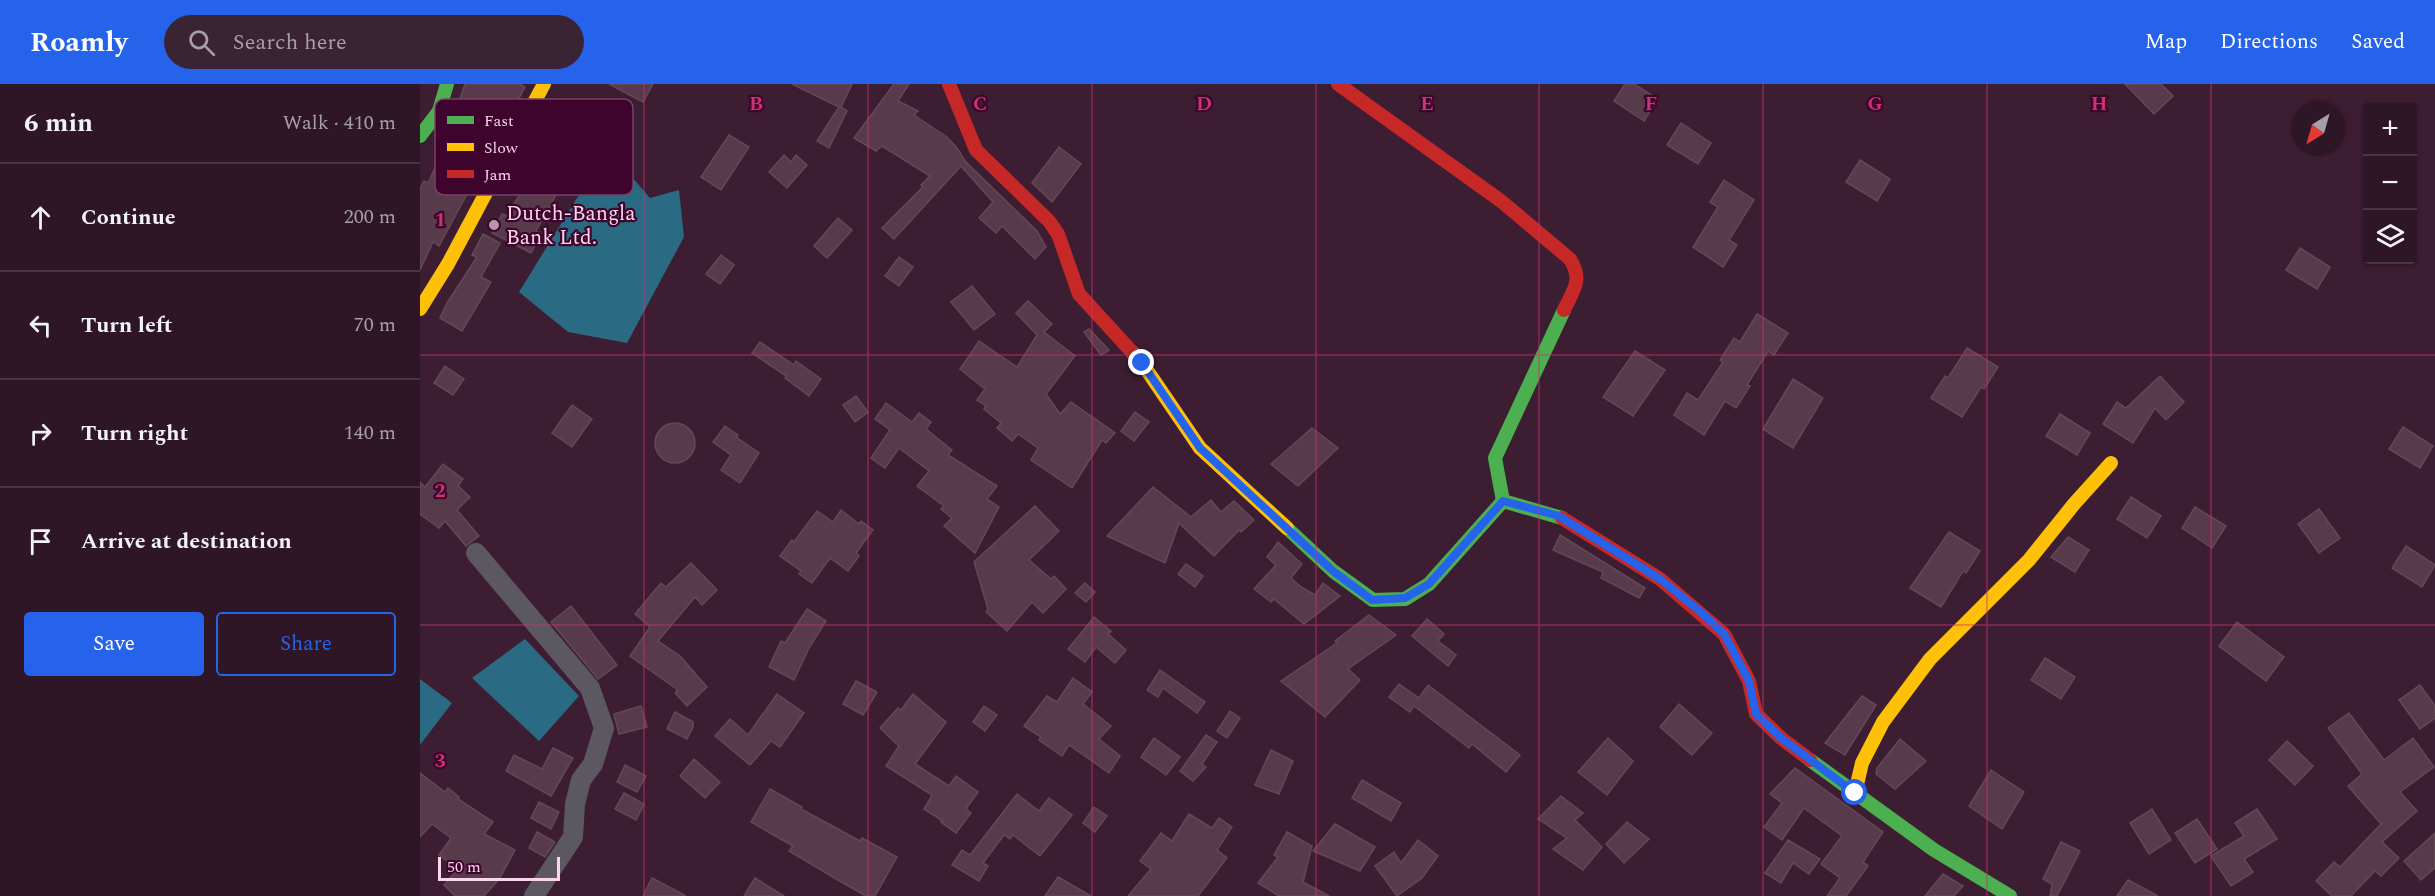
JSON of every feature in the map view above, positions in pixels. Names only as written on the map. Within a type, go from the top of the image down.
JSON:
[{"type":"street","points":[[443,99],[447,84]]},
{"type":"street","points":[[536,99],[544,84]]},
{"type":"street","points":[[949,84],[976,150],[1049,221],[1058,234],[1079,294],[1142,363],[1200,448],[1333,571],[1372,600],[1405,598],[1429,584],[1503,501]]},
{"type":"street","points":[[1338,84],[1501,201],[1570,259],[1577,270],[1578,280],[1495,458],[1503,501]]},
{"type":"street","points":[[420,136],[435,117]]},
{"type":"street","points":[[420,309],[448,264],[485,195]]},
{"type":"street","points":[[1855,793],[1862,763],[1882,722],[1930,659],[2029,560],[2111,463]]},
{"type":"street","points":[[1503,501],[1559,516],[1660,579],[1724,634],[1749,681],[1756,714],[1781,738],[1934,850],[2010,896]]},
{"type":"street","points":[[476,554],[590,688],[604,728],[593,764],[581,780],[575,804],[573,837],[534,896]]},
{"type":"water","points":[[633,178],[650,198],[679,190],[684,237],[627,343],[568,332],[519,292],[579,195],[633,195]]},
{"type":"water","points":[[525,639],[579,696],[539,741],[472,678]]},
{"type":"water","points":[[420,679],[452,703],[420,745]]},
{"type":"building","points":[[465,84],[520,84],[525,87],[519,99],[460,99]]},
{"type":"building","points":[[609,84],[653,84],[643,102]]},
{"type":"building","points":[[792,84],[852,84],[841,107],[847,111],[829,148],[817,141],[839,107]]},
{"type":"building","points":[[894,84],[909,84],[898,101],[918,111],[914,115],[947,137],[965,161],[1037,231],[1046,247],[1035,259],[1002,226],[996,233],[979,218],[993,202],[961,166],[894,239],[882,228],[923,187],[921,185],[930,176],[882,146],[876,151],[854,138]]},
{"type":"building","points":[[1625,84],[1634,84],[1658,99],[1644,121],[1614,101]]},
{"type":"building","points":[[2125,84],[2161,84],[2173,96],[2154,114]]},
{"type":"building","points":[[1681,123],[1711,143],[1698,164],[1667,145]]},
{"type":"building","points":[[729,135],[749,147],[721,190],[701,177]]},
{"type":"building","points":[[1059,147],[1081,164],[1052,202],[1032,183]]},
{"type":"building","points":[[784,155],[791,162],[796,155],[807,165],[787,188],[769,172]]},
{"type":"building","points":[[1860,160],[1890,179],[1877,201],[1846,182]]},
{"type":"building","points":[[435,168],[435,195],[467,195],[439,246],[433,242],[420,270],[420,189],[424,181],[428,183]]},
{"type":"building","points":[[1724,180],[1754,200],[1729,240],[1737,245],[1723,267],[1693,247],[1718,207],[1710,202]]},
{"type":"building","points":[[519,195],[556,195],[536,231],[541,234],[531,253],[492,233],[502,214],[507,216]]},
{"type":"building","points":[[838,218],[852,230],[827,258],[814,246]]},
{"type":"building","points":[[483,234],[500,243],[481,277],[491,282],[462,331],[440,318],[477,257],[472,255]]},
{"type":"building","points":[[2300,248],[2330,267],[2317,289],[2286,270]]},
{"type":"building","points":[[721,255],[734,265],[720,284],[706,274]]},
{"type":"building","points":[[899,257],[913,267],[899,286],[885,276]]},
{"type":"building","points":[[972,286],[995,314],[974,330],[951,302]]},
{"type":"building","points":[[1028,301],[1052,324],[1044,332],[1075,356],[1046,394],[1060,414],[1071,402],[1115,433],[1106,443],[1102,440],[1072,488],[1031,460],[1038,448],[1018,434],[1012,441],[997,428],[1001,423],[984,409],[986,406],[977,400],[985,389],[960,369],[979,341],[1017,367],[1037,335],[1016,313]]},
{"type":"building","points":[[1757,314],[1788,333],[1774,355],[1768,351],[1736,408],[1725,401],[1704,435],[1674,415],[1687,393],[1698,400],[1723,362],[1720,360],[1734,338],[1740,342]]},
{"type":"building","points":[[1089,329],[1109,350],[1101,355],[1084,332]]},
{"type":"building","points":[[760,342],[794,365],[796,361],[821,379],[809,396],[785,378],[786,376],[752,353]]},
{"type":"building","points":[[1967,348],[1998,367],[1984,389],[1981,387],[1962,417],[1931,398],[1945,376],[1948,378]]},
{"type":"building","points":[[1635,351],[1665,370],[1633,416],[1603,397]]},
{"type":"building","points":[[445,366],[464,379],[453,395],[434,383]]},
{"type":"building","points":[[2160,376],[2184,402],[2166,420],[2155,408],[2133,443],[2103,424],[2117,402],[2126,408]]},
{"type":"building","points":[[1793,379],[1823,398],[1793,448],[1763,429]]},
{"type":"building","points":[[856,396],[868,412],[855,422],[843,405]]},
{"type":"building","points":[[886,403],[912,422],[919,413],[931,422],[926,429],[952,450],[948,455],[997,486],[987,499],[999,507],[975,553],[944,526],[952,518],[941,509],[944,506],[917,486],[929,471],[899,448],[885,468],[871,458],[890,430],[875,419]]},
{"type":"building","points":[[572,405],[592,419],[572,447],[552,433]]},
{"type":"building","points":[[1135,412],[1149,422],[1134,441],[1121,431]]},
{"type":"building","points":[[2060,414],[2090,433],[2077,455],[2046,436]]},
{"type":"building","points":[[675,423],[683,424],[689,429],[694,435],[694,451],[689,457],[683,462],[675,463],[667,462],[661,457],[656,451],[655,443],[656,435],[661,429],[667,424]]},
{"type":"building","points":[[725,426],[759,453],[740,483],[721,470],[731,455],[713,442]]},
{"type":"building","points":[[2403,427],[2433,446],[2420,468],[2389,449]]},
{"type":"building","points":[[1312,428],[1338,448],[1298,486],[1271,464]]},
{"type":"building","points":[[443,464],[463,479],[458,486],[470,497],[457,510],[479,536],[466,546],[445,521],[439,528],[420,514],[420,482],[425,487]]},
{"type":"building","points":[[1153,487],[1191,517],[1211,500],[1221,512],[1234,501],[1254,520],[1241,532],[1239,530],[1214,556],[1179,523],[1165,563],[1107,536]]},
{"type":"building","points":[[2131,497],[2161,516],[2147,538],[2117,519]]},
{"type":"building","points":[[1035,506],[1059,531],[1029,560],[1051,579],[1054,576],[1066,589],[1043,613],[1032,602],[1007,631],[986,612],[988,609],[974,562]]},
{"type":"building","points":[[2195,507],[2226,526],[2212,548],[2182,528]]},
{"type":"building","points":[[2319,509],[2340,538],[2319,553],[2298,524]]},
{"type":"building","points":[[841,510],[859,524],[861,521],[873,530],[856,553],[859,556],[848,571],[830,558],[812,583],[799,574],[801,571],[780,556],[792,540],[794,542],[817,511],[833,522]]},
{"type":"building","points":[[1949,532],[1980,551],[1966,573],[1963,571],[1941,607],[1910,588]]},
{"type":"building","points":[[1560,535],[1645,588],[1639,598],[1601,578],[1603,572],[1553,550]]},
{"type":"building","points":[[2068,537],[2089,550],[2075,572],[2051,557]]},
{"type":"building","points":[[1278,542],[1302,564],[1291,578],[1301,587],[1315,595],[1323,583],[1340,596],[1304,624],[1274,599],[1271,602],[1254,589],[1276,565],[1267,557]]},
{"type":"building","points":[[2406,546],[2435,565],[2422,587],[2392,568]]},
{"type":"building","points":[[691,563],[717,590],[702,605],[695,597],[658,641],[680,656],[707,687],[687,706],[675,693],[678,690],[630,656],[650,627],[635,614],[661,583],[666,587]]},
{"type":"building","points":[[1186,564],[1203,576],[1195,587],[1178,574]]},
{"type":"building","points":[[1085,583],[1095,592],[1086,602],[1075,593]]},
{"type":"building","points":[[571,606],[617,665],[598,679],[551,622]]},
{"type":"building","points":[[807,609],[826,621],[809,648],[794,680],[769,667],[781,641],[785,643]]},
{"type":"building","points":[[1369,615],[1396,635],[1348,669],[1360,680],[1325,717],[1281,681],[1337,643],[1335,641]]},
{"type":"building","points":[[1094,617],[1111,631],[1108,634],[1126,650],[1115,663],[1096,647],[1085,662],[1068,649]]},
{"type":"building","points":[[1427,619],[1444,634],[1438,641],[1456,655],[1448,666],[1412,636]]},
{"type":"building","points":[[2237,622],[2284,657],[2266,681],[2219,646]]},
{"type":"building","points":[[2045,658],[2075,677],[2061,699],[2031,680]]},
{"type":"building","points":[[1160,670],[1205,702],[1197,713],[1163,688],[1158,697],[1147,690]]},
{"type":"building","points":[[1073,678],[1092,692],[1083,704],[1111,726],[1099,739],[1120,756],[1109,773],[1069,745],[1062,756],[1039,740],[1041,737],[1024,726],[1047,696],[1057,702]]},
{"type":"building","points":[[856,681],[877,692],[863,715],[843,704]]},
{"type":"building","points":[[1399,684],[1419,698],[1428,685],[1520,755],[1506,772],[1472,744],[1469,748],[1414,706],[1410,712],[1389,697]]},
{"type":"building","points":[[2420,685],[2435,706],[2435,718],[2420,729],[2399,700]]},
{"type":"building","points":[[777,694],[804,713],[780,747],[771,741],[750,765],[715,736],[730,719],[748,735]]},
{"type":"building","points":[[913,694],[946,722],[915,764],[949,786],[956,776],[978,792],[966,809],[971,813],[956,833],[924,809],[932,795],[886,766],[899,746],[880,728],[898,708],[901,710]]},
{"type":"building","points":[[1862,696],[1876,705],[1845,755],[1825,743]]},
{"type":"building","points":[[1679,704],[1712,733],[1692,755],[1660,727]]},
{"type":"building","points":[[641,706],[647,727],[619,734],[614,714]]},
{"type":"building","points":[[984,706],[997,715],[985,731],[973,722]]},
{"type":"building","points":[[1230,711],[1240,718],[1227,738],[1217,731]]},
{"type":"building","points":[[675,712],[693,722],[687,739],[667,729]]},
{"type":"building","points":[[2349,713],[2384,760],[2413,738],[2434,767],[2400,792],[2417,811],[2382,842],[2399,858],[2381,876],[2375,871],[2351,896],[2332,896],[2316,881],[2334,862],[2340,867],[2381,824],[2348,786],[2362,774],[2328,728]]},
{"type":"building","points":[[1206,735],[1217,742],[1202,764],[1206,767],[1193,781],[1180,771]]},
{"type":"building","points":[[1154,738],[1180,757],[1166,775],[1141,757]]},
{"type":"building","points":[[1608,738],[1633,761],[1607,795],[1578,772]]},
{"type":"building","points":[[1900,739],[1926,761],[1895,789],[1876,774],[1877,768]]},
{"type":"building","points":[[2287,741],[2313,766],[2295,785],[2269,760]]},
{"type":"building","points":[[553,748],[573,758],[551,796],[506,771],[514,755],[542,769]]},
{"type":"building","points":[[1271,750],[1293,761],[1279,794],[1255,785]]},
{"type":"building","points":[[694,759],[720,782],[705,798],[680,776]]},
{"type":"building","points":[[625,765],[646,776],[637,792],[617,782]]},
{"type":"building","points":[[1795,768],[1883,832],[1863,862],[1868,866],[1846,896],[1827,896],[1840,878],[1821,864],[1842,836],[1804,808],[1782,840],[1764,827],[1782,803],[1770,794]]},
{"type":"building","points":[[1991,770],[2024,792],[2002,829],[1969,806]]},
{"type":"building","points":[[420,773],[445,792],[448,788],[459,797],[458,799],[493,822],[484,834],[515,850],[500,878],[484,896],[455,896],[444,885],[458,869],[439,855],[451,838],[432,824],[420,837]]},
{"type":"building","points":[[1362,780],[1401,803],[1391,821],[1352,798]]},
{"type":"building","points":[[770,789],[802,807],[801,809],[860,841],[862,838],[897,857],[875,896],[866,896],[789,851],[793,846],[751,822]]},
{"type":"building","points":[[624,793],[644,804],[636,820],[615,809]]},
{"type":"building","points":[[1017,794],[1039,811],[1049,798],[1072,815],[1040,856],[1013,835],[1010,839],[1004,835],[983,863],[988,866],[979,881],[952,865],[962,850],[970,855]]},
{"type":"building","points":[[1561,796],[1583,813],[1575,820],[1602,847],[1583,870],[1553,849],[1567,838],[1538,819]]},
{"type":"building","points":[[539,802],[559,812],[551,829],[531,818]]},
{"type":"building","points":[[1094,807],[1107,816],[1095,832],[1083,823]]},
{"type":"building","points":[[2152,809],[2171,840],[2149,854],[2130,823]]},
{"type":"building","points":[[2257,809],[2277,839],[2244,859],[2253,872],[2231,886],[2211,856],[2244,836],[2235,823]]},
{"type":"building","points":[[1189,814],[1212,828],[1219,818],[1232,827],[1217,850],[1227,858],[1198,896],[1128,896],[1151,869],[1140,861],[1161,833],[1172,841]]},
{"type":"building","points":[[2197,819],[2217,849],[2195,863],[2175,833]]},
{"type":"building","points":[[1627,822],[1649,839],[1624,863],[1606,844]]},
{"type":"building","points":[[1335,824],[1375,847],[1360,871],[1313,851]]},
{"type":"building","points":[[537,832],[555,842],[545,857],[529,848]]},
{"type":"building","points":[[1287,832],[1312,846],[1303,882],[1329,896],[1279,896],[1258,883],[1278,857],[1274,855]]},
{"type":"building","points":[[2435,833],[2435,868],[2421,880],[2404,861]]},
{"type":"building","points":[[1418,840],[1438,856],[1422,878],[1397,896],[1375,866],[1394,852],[1401,863]]},
{"type":"building","points":[[1788,840],[1820,859],[1809,874],[1793,863],[1781,883],[1765,873]]},
{"type":"building","points":[[2061,842],[2080,851],[2057,896],[2050,896],[2052,884],[2043,879]]},
{"type":"building","points":[[1943,874],[1963,886],[1954,896],[1925,896]]},
{"type":"building","points":[[1058,877],[1091,896],[1045,896]]},
{"type":"building","points":[[652,878],[686,896],[643,896]]},
{"type":"building","points":[[755,878],[784,896],[744,896]]},
{"type":"building","points":[[2128,880],[2158,896],[2117,896]]},
{"type":"traffic: fast","points":[[443,99],[447,84]]},
{"type":"traffic: fast","points":[[420,136],[435,116]]},
{"type":"traffic: fast","points":[[1503,501],[1495,458],[1564,310]]},
{"type":"traffic: fast","points":[[1287,528],[1333,571],[1373,600],[1405,599],[1429,584],[1503,501],[1562,518]]},
{"type":"traffic: fast","points":[[1810,760],[1934,850],[2010,896]]},
{"type":"traffic: slow","points":[[536,99],[544,84]]},
{"type":"traffic: slow","points":[[420,309],[448,264],[485,195]]},
{"type":"traffic: slow","points":[[1132,352],[1142,363],[1200,448],[1287,528]]},
{"type":"traffic: slow","points":[[1855,793],[1862,763],[1883,722],[1930,659],[2029,560],[2111,463]]},
{"type":"traffic: jam","points":[[949,84],[976,150],[1049,221],[1058,234],[1079,294],[1132,352]]},
{"type":"traffic: jam","points":[[1338,84],[1501,201],[1570,259],[1576,273],[1576,285],[1564,310]]},
{"type":"traffic: jam","points":[[1562,518],[1660,579],[1724,634],[1749,681],[1756,714],[1781,738],[1810,760]]},
{"type":"place","name":"Dutch-Bangla Bank Ltd.","points":[[494,225]]},
{"type":"route","points":[[1142,363],[1200,448],[1333,571],[1372,600],[1405,598],[1429,584],[1503,501],[1514,502],[1559,516],[1660,579],[1702,613],[1724,634],[1749,681],[1756,714],[1781,738],[1855,793]]}]
